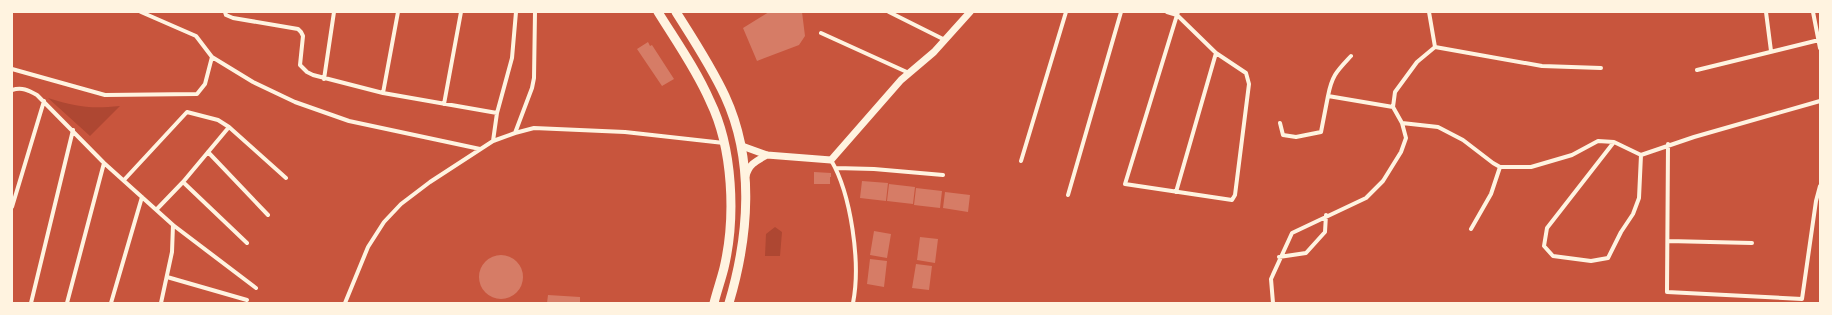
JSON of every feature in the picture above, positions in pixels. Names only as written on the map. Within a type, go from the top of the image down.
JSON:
[{"type":"highway","points":[[658,12],[695,70],[705,89],[724,143],[730,182],[730,225],[724,267],[714,303]]},
{"type":"highway","points":[[676,12],[708,62],[725,97],[742,146],[745,181],[745,226],[739,270],[730,302]]},
{"type":"street","points":[[142,12],[196,36],[212,56],[253,82],[281,96],[349,121],[480,149]]},
{"type":"street","points":[[225,12],[226,15],[234,18],[298,29],[302,36],[300,65],[307,72],[324,79],[383,93],[497,113]]},
{"type":"street","points":[[324,79],[334,12]]},
{"type":"street","points":[[383,93],[398,12]]},
{"type":"street","points":[[444,104],[461,12]]},
{"type":"street","points":[[493,141],[497,113],[512,58],[516,12]]},
{"type":"street","points":[[515,133],[532,88],[534,78],[535,12]]},
{"type":"street","points":[[889,12],[945,40]]},
{"type":"street","points":[[831,160],[856,130],[909,73],[934,52],[970,12]]},
{"type":"street","points":[[1021,161],[1066,12]]},
{"type":"street","points":[[1068,195],[1121,12]]},
{"type":"street","points":[[1167,12],[1177,13],[1216,53],[1246,74],[1249,84],[1235,195],[1232,200],[1125,184],[1177,13]]},
{"type":"street","points":[[1429,12],[1435,47]]},
{"type":"street","points":[[1766,12],[1771,51]]},
{"type":"street","points":[[1813,12],[1820,48]]},
{"type":"street","points":[[821,33],[909,73]]},
{"type":"street","points":[[1697,70],[1818,40]]},
{"type":"street","points":[[1273,303],[1271,279],[1279,257],[1292,233],[1326,215],[1366,198],[1383,182],[1401,152],[1406,138],[1402,123],[1393,108],[1395,92],[1417,62],[1435,47],[1542,66],[1601,68]]},
{"type":"street","points":[[1176,192],[1216,53]]},
{"type":"street","points":[[12,69],[105,95],[197,94],[205,84],[212,56]]},
{"type":"street","points":[[1280,123],[1283,135],[1296,137],[1321,132],[1331,80],[1336,72],[1351,56]]},
{"type":"street","points":[[12,90],[18,88],[28,90],[44,101],[104,163],[157,209],[173,225],[256,288]]},
{"type":"street","points":[[1328,96],[1393,108]]},
{"type":"street","points":[[12,207],[44,101]]},
{"type":"street","points":[[1402,123],[1438,127],[1463,140],[1500,167],[1531,167],[1572,154],[1598,141],[1614,142],[1641,155],[1668,144],[1820,101]]},
{"type":"street","points":[[124,180],[187,112],[218,120],[229,127],[286,178]]},
{"type":"street","points":[[157,209],[183,182],[229,127]]},
{"type":"street","points":[[345,303],[368,247],[384,222],[401,204],[493,141],[534,128],[617,132],[724,143]]},
{"type":"street","points":[[31,303],[73,130]]},
{"type":"street","points":[[1614,142],[1547,228],[1544,246],[1553,256],[1591,261],[1608,258],[1621,232],[1633,214],[1639,198],[1641,155]]},
{"type":"street","points":[[1668,144],[1667,292],[1802,300],[1816,201],[1820,186]]},
{"type":"street","points":[[742,146],[767,156],[831,160]]},
{"type":"street","points":[[208,152],[268,215]]},
{"type":"street","points":[[745,181],[748,168],[754,162],[767,156]]},
{"type":"street","points":[[831,160],[840,177],[855,241],[853,303]]},
{"type":"street","points":[[67,303],[104,163]]},
{"type":"street","points":[[1471,230],[1491,194],[1500,167]]},
{"type":"street","points":[[836,168],[874,169],[942,175]]},
{"type":"street","points":[[183,182],[247,243]]},
{"type":"street","points":[[111,303],[142,197]]},
{"type":"street","points":[[1279,257],[1306,253],[1325,232],[1326,215]]},
{"type":"street","points":[[160,303],[172,252],[173,225]]},
{"type":"street","points":[[1668,242],[1752,243]]},
{"type":"street","points":[[167,277],[247,300]]},
{"type":"shaded area","points":[[48,98],[84,106],[120,106],[90,136]]},
{"type":"shaded area","points":[[775,227],[782,232],[780,256],[765,256],[766,234]]},
{"type":"building","points":[[769,12],[802,12],[805,36],[799,45],[757,61],[743,28]]},
{"type":"building","points":[[648,42],[650,46],[652,45],[674,79],[662,86],[637,49]]},
{"type":"building","points":[[814,172],[831,173],[830,184],[814,184]]},
{"type":"building","points":[[862,181],[888,183],[886,201],[860,198]]},
{"type":"building","points":[[889,184],[915,187],[913,204],[887,201]]},
{"type":"building","points":[[916,188],[942,191],[940,208],[914,205]]},
{"type":"building","points":[[945,192],[970,195],[968,212],[943,208]]},
{"type":"building","points":[[874,231],[891,234],[887,258],[870,255]]},
{"type":"building","points":[[920,237],[938,239],[935,263],[917,260]]},
{"type":"building","points":[[497,255],[505,255],[510,256],[517,261],[522,268],[522,286],[517,293],[510,298],[497,299],[489,296],[482,289],[479,281],[479,273],[482,265],[489,258]]},
{"type":"building","points":[[870,259],[887,261],[884,287],[867,284]]},
{"type":"building","points":[[916,264],[932,266],[929,290],[912,288]]},
{"type":"building","points":[[548,295],[580,297],[580,303],[547,303]]}]
